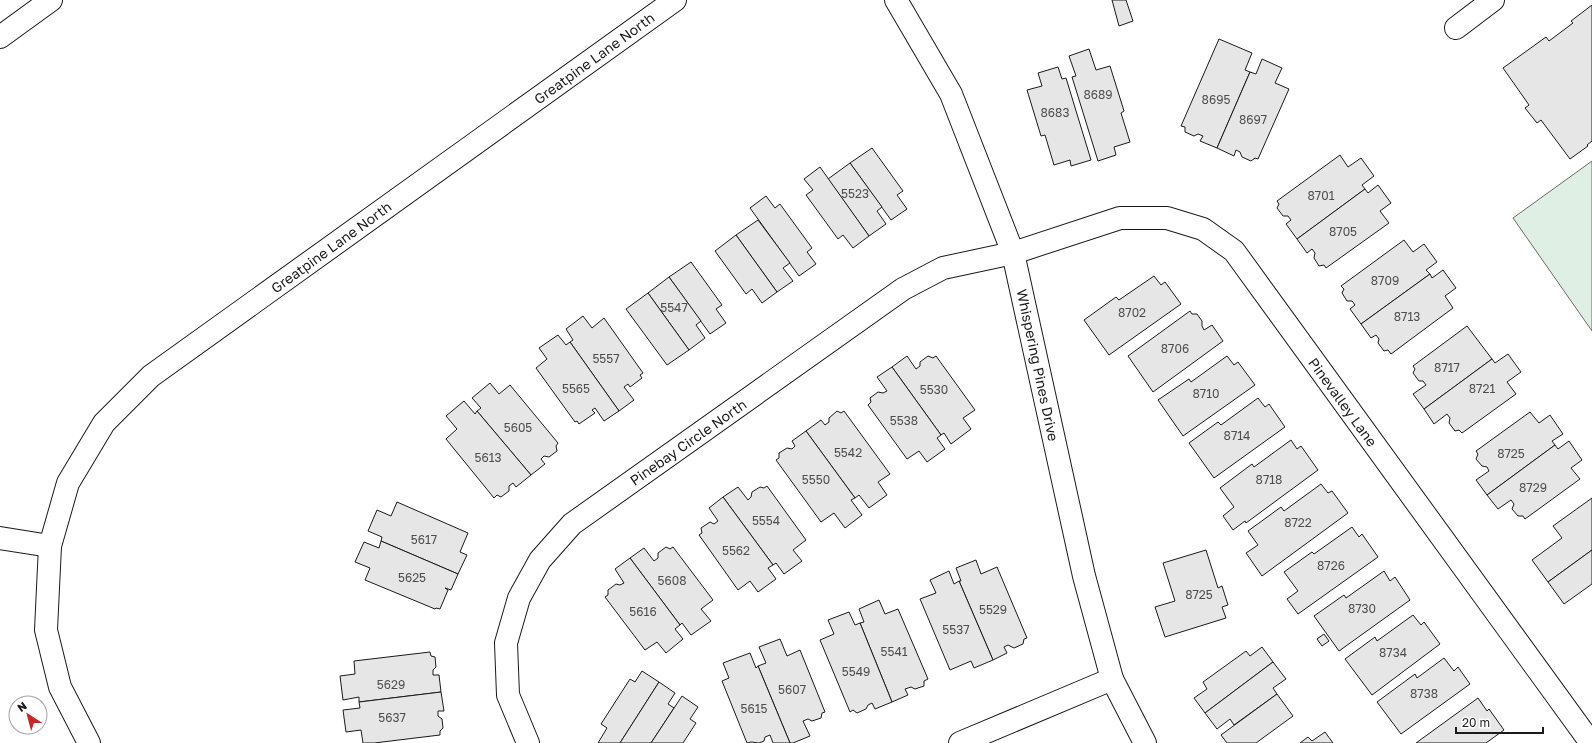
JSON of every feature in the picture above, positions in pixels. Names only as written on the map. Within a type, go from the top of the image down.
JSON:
[{"type":"street","points":[[0,37],[51,0]]},
{"type":"street","name":"Greatpine Lane North","points":[[89,743],[60,687],[46,630],[50,546],[68,483],[104,423],[151,376],[675,0]]},
{"type":"street","name":"Whispering Pines Drive","points":[[896,0],[951,94],[1013,252],[1084,576],[1112,678],[1145,743]]},
{"type":"street","points":[[1456,28],[1493,0]]},
{"type":"street","name":"Pinevalley Lane","points":[[1013,252],[1120,218],[1167,218],[1203,229],[1234,251],[1591,743]]},
{"type":"street","name":"Pinebay Circle North","points":[[527,742],[508,695],[506,643],[519,598],[540,560],[572,524],[903,289],[943,268],[1013,252]]},
{"type":"street","points":[[0,538],[50,546]]},
{"type":"street","points":[[960,743],[1112,678]]},
{"type":"green space","points":[[1592,161],[1592,331],[1513,218]]},
{"type":"building","points":[[1112,0],[1126,0],[1133,21],[1119,26]]},
{"type":"building","points":[[1592,5],[1592,141],[1587,145],[1588,146],[1570,159],[1541,120],[1537,123],[1525,108],[1529,105],[1503,68],[1546,37],[1549,41],[1573,23],[1571,21]]},
{"type":"building","points":[[1219,39],[1252,53],[1245,70],[1250,72],[1217,148],[1200,141],[1203,136],[1198,134],[1194,136],[1185,132],[1185,127],[1181,126]]},
{"type":"building","points":[[1089,49],[1096,70],[1110,66],[1124,111],[1121,113],[1130,142],[1114,147],[1116,155],[1098,161],[1072,77],[1076,76],[1069,56]]},
{"type":"building","points":[[1262,59],[1282,68],[1275,83],[1289,89],[1258,159],[1255,158],[1251,161],[1242,157],[1240,152],[1236,150],[1234,156],[1217,148],[1250,72],[1256,74]]},
{"type":"building","points":[[1058,67],[1062,79],[1066,78],[1091,160],[1071,166],[1070,160],[1054,165],[1045,135],[1041,136],[1027,90],[1042,86],[1038,73]]},
{"type":"building","points":[[872,148],[903,191],[897,195],[907,209],[891,220],[850,163]]},
{"type":"building","points":[[1340,155],[1348,167],[1361,158],[1374,176],[1362,185],[1365,189],[1297,239],[1286,224],[1291,220],[1288,216],[1283,216],[1277,208],[1279,204],[1277,201]]},
{"type":"building","points":[[850,163],[882,207],[877,211],[886,224],[869,236],[828,179]]},
{"type":"building","points":[[820,167],[869,236],[853,248],[843,235],[838,239],[806,195],[813,190],[804,179]]},
{"type":"building","points":[[1378,185],[1391,203],[1380,211],[1389,223],[1326,268],[1324,265],[1319,266],[1314,258],[1315,253],[1312,249],[1307,253],[1297,239],[1365,189],[1368,193]]},
{"type":"building","points":[[766,196],[775,208],[780,204],[812,248],[807,252],[816,264],[799,276],[750,208]]},
{"type":"building","points":[[758,220],[790,263],[783,268],[793,281],[777,292],[736,235]]},
{"type":"building","points":[[736,235],[777,292],[762,303],[752,289],[746,294],[715,251]]},
{"type":"building","points":[[1404,240],[1413,252],[1424,244],[1437,262],[1426,270],[1430,274],[1361,324],[1350,309],[1355,305],[1352,301],[1347,301],[1342,293],[1344,289],[1341,286]]},
{"type":"building","points":[[691,262],[722,305],[716,309],[726,323],[710,334],[669,277]]},
{"type":"building","points":[[1443,270],[1456,288],[1445,296],[1453,308],[1391,354],[1388,350],[1384,351],[1378,343],[1379,339],[1376,335],[1371,338],[1361,324],[1430,274],[1432,278]]},
{"type":"building","points":[[1154,276],[1161,285],[1165,282],[1181,304],[1109,355],[1084,320],[1116,297],[1119,300]]},
{"type":"building","points":[[669,277],[701,321],[696,325],[705,338],[689,350],[648,293]]},
{"type":"building","points":[[648,293],[689,350],[667,365],[626,309]]},
{"type":"building","points":[[1190,311],[1192,314],[1197,314],[1202,321],[1204,330],[1212,325],[1223,341],[1153,392],[1128,356]]},
{"type":"building","points":[[583,316],[592,328],[604,318],[643,373],[640,375],[642,378],[630,387],[628,384],[624,387],[634,400],[619,411],[570,342],[573,340],[566,329]]},
{"type":"building","points":[[1467,326],[1492,359],[1424,409],[1413,394],[1426,385],[1423,381],[1419,381],[1413,373],[1415,369],[1413,366]]},
{"type":"building","points":[[558,335],[566,345],[570,342],[619,411],[604,421],[595,408],[592,410],[595,413],[579,424],[577,421],[575,422],[536,368],[547,359],[539,348]]},
{"type":"building","points":[[1508,354],[1521,372],[1507,382],[1516,394],[1462,433],[1459,430],[1455,431],[1449,423],[1450,418],[1447,414],[1434,424],[1424,409],[1492,359],[1495,363]]},
{"type":"building","points":[[907,356],[916,369],[920,366],[920,362],[928,356],[933,358],[936,356],[975,410],[963,418],[971,429],[951,444],[944,433],[941,435],[892,367]]},
{"type":"building","points":[[1227,356],[1234,365],[1238,362],[1255,385],[1183,436],[1158,400],[1189,379],[1191,382]]},
{"type":"building","points":[[892,367],[941,435],[937,438],[945,449],[927,462],[919,451],[907,459],[868,405],[871,402],[870,398],[878,392],[883,393],[887,391],[877,377]]},
{"type":"building","points":[[490,383],[499,394],[510,385],[558,443],[556,446],[557,451],[549,457],[544,456],[541,459],[545,464],[531,475],[477,411],[481,408],[472,398]]},
{"type":"building","points":[[1258,398],[1265,407],[1269,404],[1285,427],[1214,478],[1189,443],[1218,422],[1221,425]]},
{"type":"building","points":[[464,401],[475,414],[477,411],[531,475],[516,487],[513,483],[509,486],[509,491],[501,497],[497,495],[494,498],[446,439],[457,429],[446,416]]},
{"type":"building","points":[[837,411],[841,413],[844,411],[890,474],[878,482],[887,495],[869,508],[859,495],[855,498],[806,431],[821,420],[825,425],[829,422],[829,418]]},
{"type":"building","points":[[1530,412],[1539,423],[1550,415],[1563,434],[1552,441],[1555,445],[1487,495],[1476,480],[1489,471],[1487,467],[1482,466],[1476,459],[1478,454],[1476,451]]},
{"type":"building","points":[[806,431],[855,498],[851,500],[862,515],[845,528],[834,513],[821,522],[776,460],[779,458],[779,453],[787,448],[792,449],[795,446],[792,441]]},
{"type":"building","points":[[1291,440],[1297,449],[1301,446],[1318,470],[1246,523],[1245,521],[1233,530],[1223,516],[1234,507],[1220,488],[1252,464],[1254,467]]},
{"type":"building","points":[[1569,441],[1582,460],[1571,468],[1580,479],[1525,519],[1523,516],[1518,516],[1512,509],[1514,504],[1511,500],[1498,509],[1487,495],[1555,445],[1558,449]]},
{"type":"building","points":[[1321,484],[1328,493],[1332,491],[1348,513],[1262,576],[1246,553],[1258,545],[1248,531],[1281,507],[1284,511]]},
{"type":"building","points":[[767,486],[806,540],[793,550],[802,561],[784,574],[776,563],[773,565],[723,497],[738,487],[748,500],[751,497],[752,492],[760,487],[764,488]]},
{"type":"building","points":[[723,497],[773,565],[768,568],[776,579],[758,592],[750,581],[738,590],[699,535],[702,533],[701,528],[710,522],[714,524],[718,521],[709,508]]},
{"type":"building","points":[[1592,498],[1592,550],[1548,582],[1532,560],[1562,538],[1553,526]]},
{"type":"building","points":[[397,502],[468,533],[460,552],[467,555],[458,574],[381,541],[382,537],[368,531],[377,510],[391,516]]},
{"type":"building","points":[[1352,527],[1359,537],[1362,534],[1378,557],[1298,614],[1287,599],[1298,591],[1284,572],[1312,552],[1314,554]]},
{"type":"building","points":[[381,541],[458,574],[451,590],[445,588],[448,590],[440,609],[435,609],[365,580],[370,568],[355,562],[364,542],[379,548]]},
{"type":"building","points":[[666,547],[670,549],[673,547],[713,600],[701,609],[711,621],[691,635],[682,623],[680,625],[630,558],[644,548],[654,561],[658,558],[658,553]]},
{"type":"building","points":[[1206,550],[1218,588],[1222,586],[1228,605],[1222,607],[1226,618],[1165,637],[1155,607],[1175,601],[1163,563]]},
{"type":"building","points":[[1592,550],[1592,584],[1564,604],[1548,582]]},
{"type":"building","points":[[630,558],[680,625],[675,629],[683,639],[666,653],[657,642],[645,650],[605,597],[608,595],[608,590],[616,584],[620,585],[624,583],[615,569]]},
{"type":"building","points":[[976,560],[981,574],[997,567],[1027,638],[1024,639],[1023,644],[1014,648],[1008,645],[1004,647],[1007,653],[993,660],[959,581],[961,581],[956,568]]},
{"type":"building","points":[[949,571],[954,584],[959,581],[993,660],[974,668],[971,661],[950,670],[920,599],[936,593],[930,580]]},
{"type":"building","points":[[1384,571],[1390,581],[1395,577],[1410,600],[1339,651],[1314,616],[1344,595],[1346,598]]},
{"type":"building","points":[[879,600],[885,614],[898,609],[928,679],[924,681],[924,686],[915,689],[911,687],[905,689],[908,695],[892,702],[860,623],[864,622],[859,609]]},
{"type":"building","points":[[849,612],[855,625],[860,623],[892,702],[875,709],[872,703],[868,705],[866,709],[857,713],[853,710],[850,712],[820,640],[834,634],[828,620]]},
{"type":"building","points":[[1413,615],[1421,625],[1424,622],[1440,644],[1372,695],[1345,659],[1375,637],[1377,641]]},
{"type":"building","points":[[1324,634],[1329,641],[1322,646],[1317,639]]},
{"type":"building","points":[[780,639],[787,656],[800,650],[825,712],[822,713],[821,718],[812,721],[808,719],[803,721],[810,736],[793,743],[790,743],[758,666],[766,663],[759,647]]},
{"type":"building","points":[[1262,647],[1273,662],[1205,713],[1194,698],[1207,689],[1203,682],[1246,651],[1250,656]]},
{"type":"building","points":[[430,652],[431,656],[435,657],[436,667],[433,670],[433,675],[439,675],[441,692],[359,702],[359,697],[343,700],[340,676],[355,674],[354,661]]},
{"type":"building","points":[[750,653],[756,668],[758,666],[790,743],[773,743],[770,735],[765,737],[764,741],[759,743],[747,743],[722,681],[729,678],[723,663]]},
{"type":"building","points":[[1444,658],[1454,671],[1458,667],[1470,684],[1401,734],[1377,702],[1415,674],[1417,678]]},
{"type":"building","points":[[1273,662],[1286,679],[1273,688],[1277,694],[1234,725],[1230,719],[1217,729],[1205,713]]},
{"type":"building","points":[[642,671],[659,682],[620,743],[598,743],[607,728],[601,724],[630,679],[635,682]]},
{"type":"building","points":[[659,682],[675,693],[668,704],[674,708],[651,743],[620,743]]},
{"type":"building","points":[[441,692],[444,711],[438,711],[438,716],[442,719],[443,728],[440,731],[440,735],[363,743],[361,730],[346,732],[343,710],[360,708],[359,702]]},
{"type":"building","points":[[1277,694],[1293,716],[1256,743],[1227,743],[1221,735]]},
{"type":"building","points":[[682,696],[698,707],[690,719],[696,723],[683,743],[651,743]]},
{"type":"building","points":[[1478,698],[1487,711],[1489,709],[1504,730],[1486,743],[1416,743]]},
{"type":"building","points":[[1325,732],[1333,743],[1300,743],[1308,737],[1312,741]]}]
